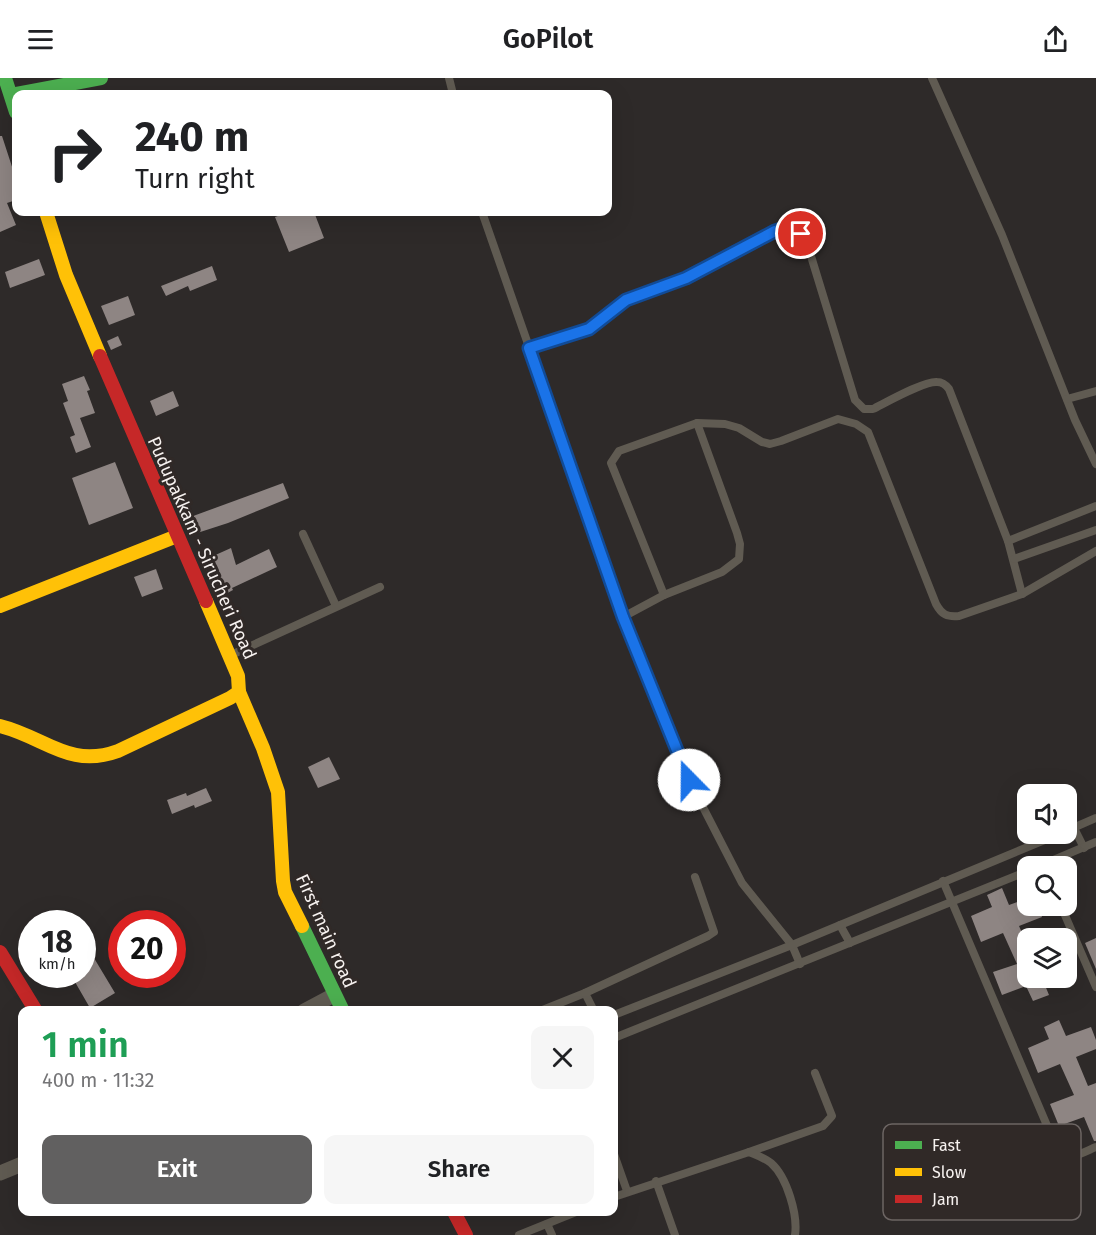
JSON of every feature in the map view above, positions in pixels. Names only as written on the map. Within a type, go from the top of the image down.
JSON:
[{"type":"street","points":[[5,78],[12,98]]},
{"type":"street","points":[[37,90],[101,78]]},
{"type":"street","name":"Pudupakkam - Sirucheri Road","points":[[47,216],[81,313],[230,656],[238,676],[239,693]]},
{"type":"street","points":[[0,606],[177,536]]},
{"type":"street","points":[[0,726],[19,730],[80,757],[99,758],[239,693]]},
{"type":"street","name":"First main road","points":[[239,693],[276,785],[280,805],[279,858],[285,892],[340,1006]]},
{"type":"street","points":[[0,952],[33,1006]]},
{"type":"street","points":[[313,1006],[334,995]]},
{"type":"street","points":[[0,1173],[18,1166]]},
{"type":"street","points":[[456,1216],[466,1235]]},
{"type":"lane","points":[[932,78],[1002,235],[1067,399],[1096,464]]},
{"type":"lane","points":[[483,216],[623,617],[689,780],[742,883],[792,945],[800,964]]},
{"type":"lane","points":[[529,348],[580,333],[599,322],[626,300],[686,278],[775,231],[787,226],[794,228],[807,243],[855,400],[864,409],[873,409],[928,383],[939,381],[949,389],[1008,541],[1022,594]]},
{"type":"lane","points":[[1067,399],[1096,391]]},
{"type":"lane","points":[[664,595],[612,463],[619,451],[697,423],[725,424],[739,428],[762,442],[770,444],[838,419],[856,423],[868,432],[940,611],[950,617],[1022,594],[1096,551]]},
{"type":"lane","points":[[623,617],[664,595],[722,572],[739,559],[740,544],[737,533],[697,423]]},
{"type":"lane","points":[[1008,541],[1096,506]]},
{"type":"lane","points":[[1014,559],[1096,530]]},
{"type":"lane","points":[[303,534],[336,606]]},
{"type":"lane","points":[[230,656],[380,587]]},
{"type":"lane","points":[[1077,826],[1096,818]]},
{"type":"lane","points":[[1077,838],[1084,848]]},
{"type":"lane","points":[[1064,856],[1096,843]]},
{"type":"lane","points":[[618,1013],[792,945],[1034,844]]},
{"type":"lane","points":[[618,1036],[1017,875]]},
{"type":"lane","points":[[552,1006],[714,932],[695,877]]},
{"type":"lane","points":[[943,881],[1046,1124]]},
{"type":"lane","points":[[1065,916],[1096,987]]},
{"type":"lane","points":[[840,925],[850,944]]},
{"type":"lane","points":[[585,993],[592,1006]]},
{"type":"lane","points":[[618,1195],[823,1126],[832,1116],[815,1073]]},
{"type":"lane","points":[[1081,1152],[1096,1147]]},
{"type":"lane","points":[[749,1152],[771,1163],[783,1181],[792,1202],[797,1225],[795,1235]]},
{"type":"lane","points":[[618,1165],[627,1191]]},
{"type":"lane","points":[[656,1181],[675,1235]]},
{"type":"lane","points":[[519,1235],[567,1216]]},
{"type":"lane","points":[[548,1224],[552,1235]]},
{"type":"building","points":[[0,136],[2,136],[12,167],[12,201],[7,203],[16,225],[0,232]]},
{"type":"building","points":[[316,216],[324,238],[289,252],[275,217]]},
{"type":"building","points":[[39,259],[45,275],[10,288],[5,272]]},
{"type":"building","points":[[212,266],[217,280],[190,291],[188,286],[166,296],[161,286]]},
{"type":"building","points":[[128,296],[135,315],[109,325],[101,306]]},
{"type":"building","points":[[118,336],[122,345],[111,350],[107,341]]},
{"type":"building","points":[[84,376],[95,413],[80,418],[91,447],[76,453],[70,437],[75,435],[63,403],[68,401],[62,384]]},
{"type":"building","points":[[173,391],[179,406],[156,416],[150,401]]},
{"type":"building","points":[[115,462],[133,508],[89,525],[72,478]]},
{"type":"building","points":[[283,483],[289,498],[228,523],[191,535],[185,519]]},
{"type":"building","points":[[231,548],[236,565],[269,549],[277,567],[232,588],[233,590],[218,598],[202,561]]},
{"type":"building","points":[[156,569],[163,589],[142,597],[134,577]]},
{"type":"building","points":[[329,757],[340,779],[318,788],[308,767]]},
{"type":"building","points":[[206,788],[212,801],[172,814],[167,800],[186,793],[187,796]]},
{"type":"building","points":[[1002,888],[1009,905],[1017,902],[1017,916],[1042,916],[1017,928],[1017,964],[1003,933],[981,942],[971,916],[992,907],[987,895]]},
{"type":"building","points":[[1096,938],[1096,969],[1085,943]]},
{"type":"building","points":[[96,961],[108,981],[108,988],[112,988],[115,993],[93,1006],[89,1006],[78,988],[96,988]]},
{"type":"building","points":[[1017,964],[1017,988],[1021,988],[1002,995],[993,972]]},
{"type":"building","points":[[1027,988],[1046,988],[1049,995],[1033,1001]]},
{"type":"building","points":[[1059,1020],[1066,1036],[1091,1027],[1096,1040],[1096,1049],[1076,1057],[1088,1086],[1096,1083],[1096,1141],[1084,1117],[1058,1124],[1050,1104],[1074,1095],[1060,1064],[1038,1073],[1028,1048],[1049,1039],[1044,1027]]},
{"type":"traffic: fast","points":[[5,78],[12,100]]},
{"type":"traffic: fast","points":[[37,90],[101,78]]},
{"type":"traffic: fast","points":[[302,926],[341,1006]]},
{"type":"traffic: slow","points":[[47,216],[66,275],[100,356]]},
{"type":"traffic: slow","points":[[0,606],[177,536]]},
{"type":"traffic: slow","points":[[0,726],[71,754],[101,756],[118,751],[230,698],[239,692],[238,676],[206,601]]},
{"type":"traffic: slow","points":[[239,692],[263,748],[278,792],[283,881],[285,892],[302,926]]},
{"type":"traffic: jam","points":[[100,356],[206,601]]},
{"type":"traffic: jam","points":[[0,952],[33,1006]]},
{"type":"traffic: jam","points":[[456,1216],[466,1235]]},
{"type":"route","points":[[689,780],[623,617],[529,348],[589,329],[626,300],[686,278],[775,231],[787,226],[801,234]]}]
